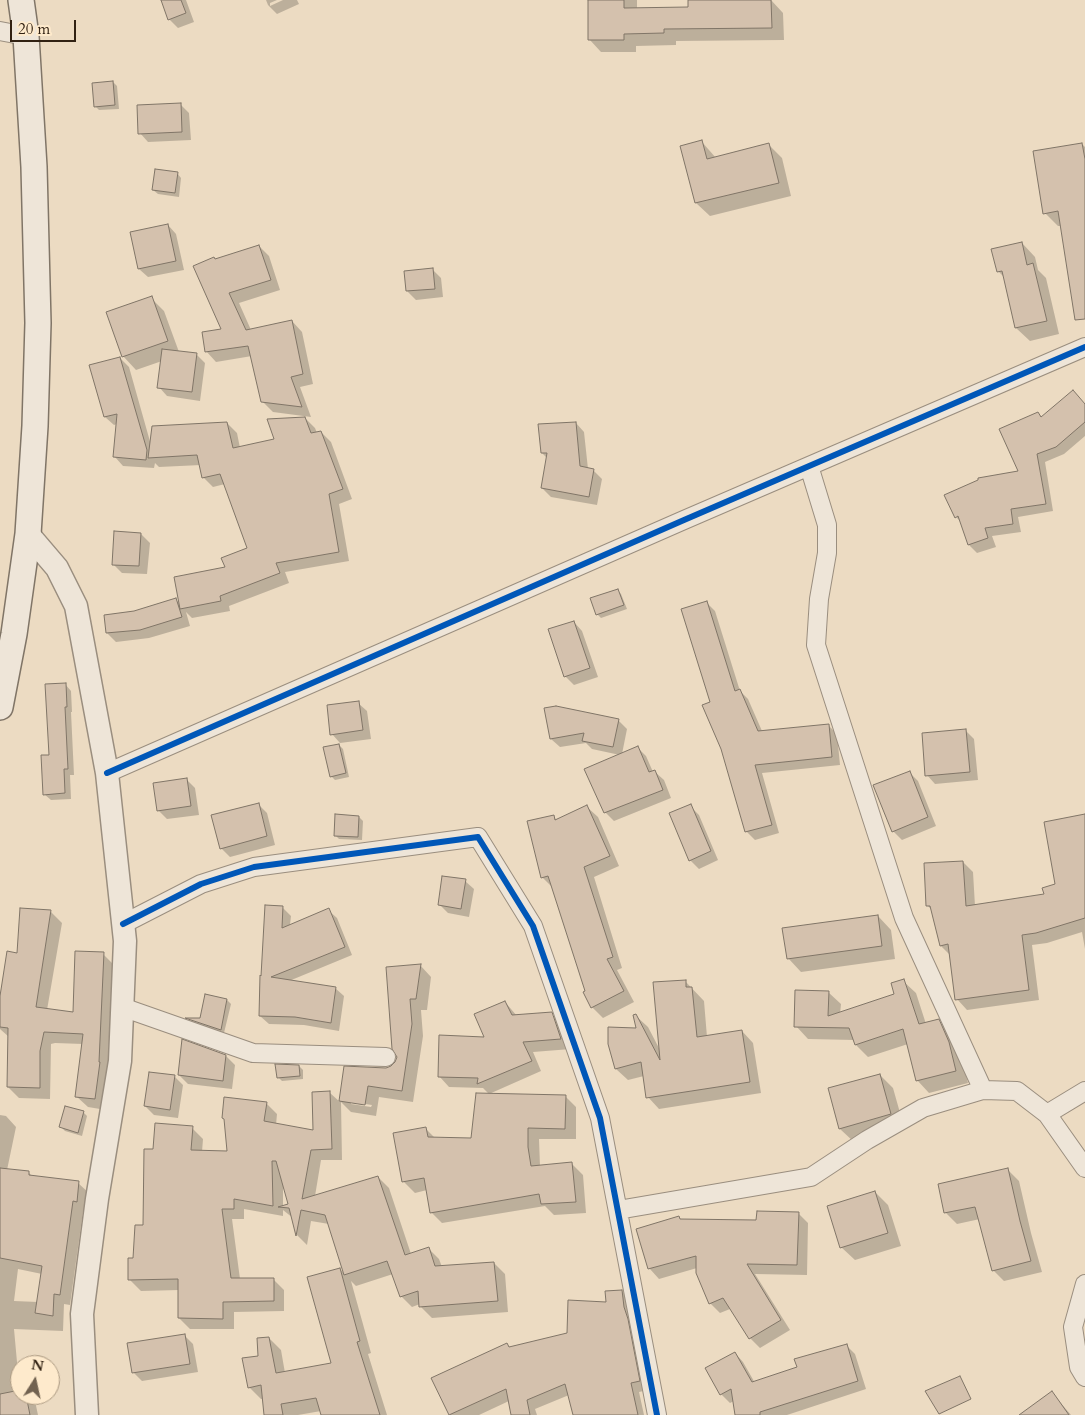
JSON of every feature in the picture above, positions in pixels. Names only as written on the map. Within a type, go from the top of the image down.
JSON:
[{"type":"main road","points":[[0,707],[14,634],[28,534],[35,426],[38,323],[34,167],[26,36],[21,0]]},
{"type":"street","points":[[0,31],[26,36]]},
{"type":"street","points":[[107,773],[1085,347]]},
{"type":"street","points":[[809,466],[827,525],[827,553],[819,599],[816,645],[904,918],[984,1090]]},
{"type":"street","points":[[28,534],[57,568],[76,606],[107,773],[125,941],[120,1061],[97,1199],[82,1314],[87,1415]]},
{"type":"street","points":[[122,924],[201,884],[254,867],[478,837],[533,926],[600,1118],[657,1415]]},
{"type":"street","points":[[122,1007],[253,1053],[386,1057]]},
{"type":"street","points":[[618,1210],[811,1177],[868,1140],[923,1108],[984,1090],[1017,1091],[1047,1114],[1085,1168]]},
{"type":"street","points":[[1047,1114],[1085,1090]]},
{"type":"street","points":[[1085,1284],[1073,1327],[1079,1367],[1085,1377]]},
{"type":"building","points":[[161,0],[181,0],[186,13],[168,20]]},
{"type":"building","points":[[588,0],[624,0],[624,8],[688,7],[688,0],[771,0],[772,28],[664,29],[664,33],[624,34],[624,40],[588,40]]},
{"type":"building","points":[[113,81],[115,105],[94,107],[92,83]]},
{"type":"building","points":[[181,103],[182,132],[138,134],[137,105]]},
{"type":"building","points":[[702,140],[707,159],[769,143],[779,183],[695,203],[680,146]]},
{"type":"building","points":[[1082,143],[1085,159],[1085,319],[1075,320],[1058,211],[1043,214],[1033,151]]},
{"type":"building","points":[[155,169],[178,172],[175,193],[152,190]]},
{"type":"building","points":[[168,224],[176,261],[138,269],[130,232]]},
{"type":"building","points":[[1022,242],[1027,265],[1033,263],[1047,321],[1015,328],[1002,271],[997,272],[991,249]]},
{"type":"building","points":[[259,245],[271,280],[229,293],[246,330],[292,320],[303,374],[291,377],[302,407],[261,402],[248,346],[205,352],[202,332],[221,329],[193,266],[214,257],[215,259]]},
{"type":"building","points":[[433,268],[435,289],[406,291],[404,271]]},
{"type":"building","points":[[152,296],[168,341],[122,357],[106,312]]},
{"type":"building","points":[[162,349],[197,353],[192,392],[157,388]]},
{"type":"building","points":[[120,357],[147,450],[146,460],[113,457],[117,414],[104,417],[89,365]]},
{"type":"building","points":[[1073,390],[1085,404],[1085,422],[1056,447],[1037,454],[1046,504],[1011,509],[1013,524],[985,528],[988,538],[968,545],[958,516],[955,518],[944,495],[978,480],[978,478],[1018,471],[999,429],[1038,412],[1041,417]]},
{"type":"building","points":[[305,417],[311,433],[321,431],[343,489],[329,494],[339,552],[276,563],[280,573],[220,596],[221,601],[180,609],[174,577],[225,567],[221,558],[247,548],[220,474],[202,478],[197,455],[148,458],[152,426],[227,422],[233,448],[274,439],[267,419]]},
{"type":"building","points":[[576,422],[580,466],[594,469],[589,497],[541,488],[547,453],[541,453],[538,424]]},
{"type":"building","points":[[114,531],[141,533],[139,566],[112,565]]},
{"type":"building","points":[[618,589],[624,605],[596,615],[590,598]]},
{"type":"building","points":[[176,598],[182,617],[140,630],[106,633],[104,615],[134,611]]},
{"type":"building","points":[[707,601],[735,691],[740,689],[758,731],[829,724],[832,757],[755,765],[772,825],[745,832],[721,749],[702,705],[710,702],[681,609]]},
{"type":"building","points":[[574,621],[590,668],[564,677],[548,629]]},
{"type":"building","points":[[66,683],[67,707],[65,707],[68,769],[64,769],[65,793],[43,795],[41,755],[49,755],[45,684]]},
{"type":"building","points":[[359,701],[363,730],[330,735],[327,705]]},
{"type":"building","points":[[556,706],[619,719],[613,747],[582,741],[584,733],[550,739],[544,708]]},
{"type":"building","points":[[966,729],[970,772],[925,776],[922,733]]},
{"type":"building","points":[[339,744],[346,773],[330,777],[323,747]]},
{"type":"building","points":[[638,746],[649,772],[655,770],[663,790],[604,813],[584,769]]},
{"type":"building","points":[[910,771],[928,817],[892,832],[873,785]]},
{"type":"building","points":[[187,778],[191,806],[157,811],[153,783]]},
{"type":"building","points":[[259,803],[267,836],[220,849],[211,815]]},
{"type":"building","points":[[691,804],[711,851],[689,861],[669,813]]},
{"type":"building","points":[[587,805],[610,856],[584,867],[613,957],[607,959],[624,991],[591,1008],[583,992],[585,991],[548,876],[541,878],[527,821],[554,815],[555,820]]},
{"type":"building","points":[[335,814],[359,816],[358,837],[334,836]]},
{"type":"building","points":[[1085,814],[1085,918],[1036,933],[1022,935],[1029,990],[955,1000],[948,944],[940,946],[930,906],[926,906],[924,863],[963,861],[966,906],[1044,894],[1042,888],[1055,884],[1044,822]]},
{"type":"building","points":[[442,876],[466,879],[461,909],[438,905]]},
{"type":"building","points":[[265,905],[283,906],[282,928],[329,908],[345,947],[271,977],[336,987],[331,1023],[295,1017],[259,1016]]},
{"type":"building","points":[[20,908],[51,910],[36,1007],[73,1012],[75,951],[104,952],[100,1062],[95,1099],[75,1097],[83,1034],[44,1032],[40,1051],[40,1088],[7,1087],[8,1028],[0,1027],[0,996],[7,951],[17,953]]},
{"type":"building","points":[[878,915],[882,946],[787,959],[782,928]]},
{"type":"building","points":[[421,964],[416,999],[410,999],[412,1024],[402,1091],[368,1086],[365,1105],[339,1101],[344,1066],[386,1068],[395,1062],[397,1057],[392,1049],[386,967]]},
{"type":"building","points":[[904,979],[919,1024],[939,1019],[949,1042],[956,1071],[916,1081],[903,1029],[855,1045],[849,1028],[794,1027],[795,990],[829,991],[828,1016],[894,994],[891,983]]},
{"type":"building","points":[[686,980],[686,987],[692,987],[697,1037],[742,1030],[750,1082],[646,1098],[641,1062],[615,1069],[608,1044],[608,1027],[636,1028],[633,1015],[636,1014],[660,1060],[653,982]]},
{"type":"building","points":[[205,994],[227,999],[221,1030],[185,1018],[200,1018]]},
{"type":"building","points":[[505,1001],[512,1015],[552,1012],[561,1039],[523,1042],[532,1061],[477,1084],[478,1078],[438,1077],[439,1035],[484,1037],[474,1014]]},
{"type":"building","points":[[182,1039],[226,1055],[223,1081],[178,1075]]},
{"type":"building","points":[[275,1064],[299,1065],[300,1076],[277,1078]]},
{"type":"building","points":[[149,1072],[175,1075],[170,1110],[144,1106]]},
{"type":"building","points":[[880,1074],[891,1114],[839,1129],[828,1088]]},
{"type":"building","points":[[330,1091],[332,1149],[311,1150],[302,1199],[378,1176],[405,1255],[429,1247],[435,1266],[494,1262],[498,1301],[419,1307],[418,1291],[400,1297],[387,1261],[344,1275],[325,1215],[301,1210],[296,1236],[289,1208],[278,1207],[288,1204],[276,1161],[272,1161],[273,1206],[234,1199],[234,1209],[222,1209],[231,1278],[274,1278],[274,1301],[223,1302],[223,1319],[178,1318],[178,1279],[128,1280],[128,1258],[133,1258],[135,1225],[143,1225],[144,1149],[153,1149],[155,1123],[193,1126],[191,1150],[227,1151],[224,1119],[222,1118],[224,1097],[267,1102],[264,1121],[313,1130],[312,1092]]},
{"type":"building","points":[[476,1093],[566,1095],[565,1129],[528,1128],[528,1147],[531,1166],[572,1162],[576,1202],[541,1204],[539,1194],[430,1213],[424,1178],[402,1182],[393,1133],[426,1127],[428,1137],[471,1138]]},
{"type":"building","points":[[65,1106],[84,1111],[78,1133],[59,1127]]},
{"type":"building","points":[[0,1168],[29,1171],[29,1175],[79,1181],[77,1202],[73,1201],[60,1295],[54,1294],[53,1316],[35,1313],[42,1266],[0,1258]]},
{"type":"building","points":[[1008,1168],[1031,1261],[992,1271],[975,1207],[944,1213],[938,1184]]},
{"type":"building","points":[[875,1191],[888,1233],[840,1248],[827,1206]]},
{"type":"building","points":[[757,1211],[799,1212],[797,1265],[747,1264],[781,1320],[749,1339],[723,1298],[709,1304],[696,1273],[696,1256],[648,1269],[636,1229],[679,1216],[680,1219],[756,1220]]},
{"type":"building","points":[[340,1268],[360,1341],[357,1342],[380,1415],[321,1415],[316,1398],[281,1404],[283,1415],[264,1415],[261,1385],[248,1388],[242,1358],[258,1356],[257,1338],[269,1337],[276,1373],[331,1363],[307,1277]]},
{"type":"building","points":[[622,1290],[640,1381],[631,1383],[638,1415],[573,1415],[565,1384],[527,1400],[530,1415],[511,1415],[506,1389],[449,1415],[431,1378],[507,1343],[509,1347],[567,1333],[568,1300],[606,1302],[605,1291]]},
{"type":"building","points":[[185,1334],[190,1364],[132,1373],[127,1343]]},
{"type":"building","points":[[847,1344],[858,1381],[760,1412],[760,1415],[735,1415],[731,1389],[720,1395],[705,1368],[735,1352],[752,1382],[797,1367],[794,1359]]},
{"type":"building","points":[[960,1376],[971,1399],[939,1414],[925,1391]]},
{"type":"building","points":[[1052,1391],[1069,1415],[1019,1415]]},
{"type":"building","points":[[10,1392],[10,1405],[28,1405],[30,1415],[0,1415],[0,1394]]},
{"type":"cycle path","points":[[107,773],[684,520],[1085,347]]},
{"type":"cycle path","points":[[123,924],[201,884],[254,867],[478,837],[533,926],[600,1118],[657,1415]]}]
